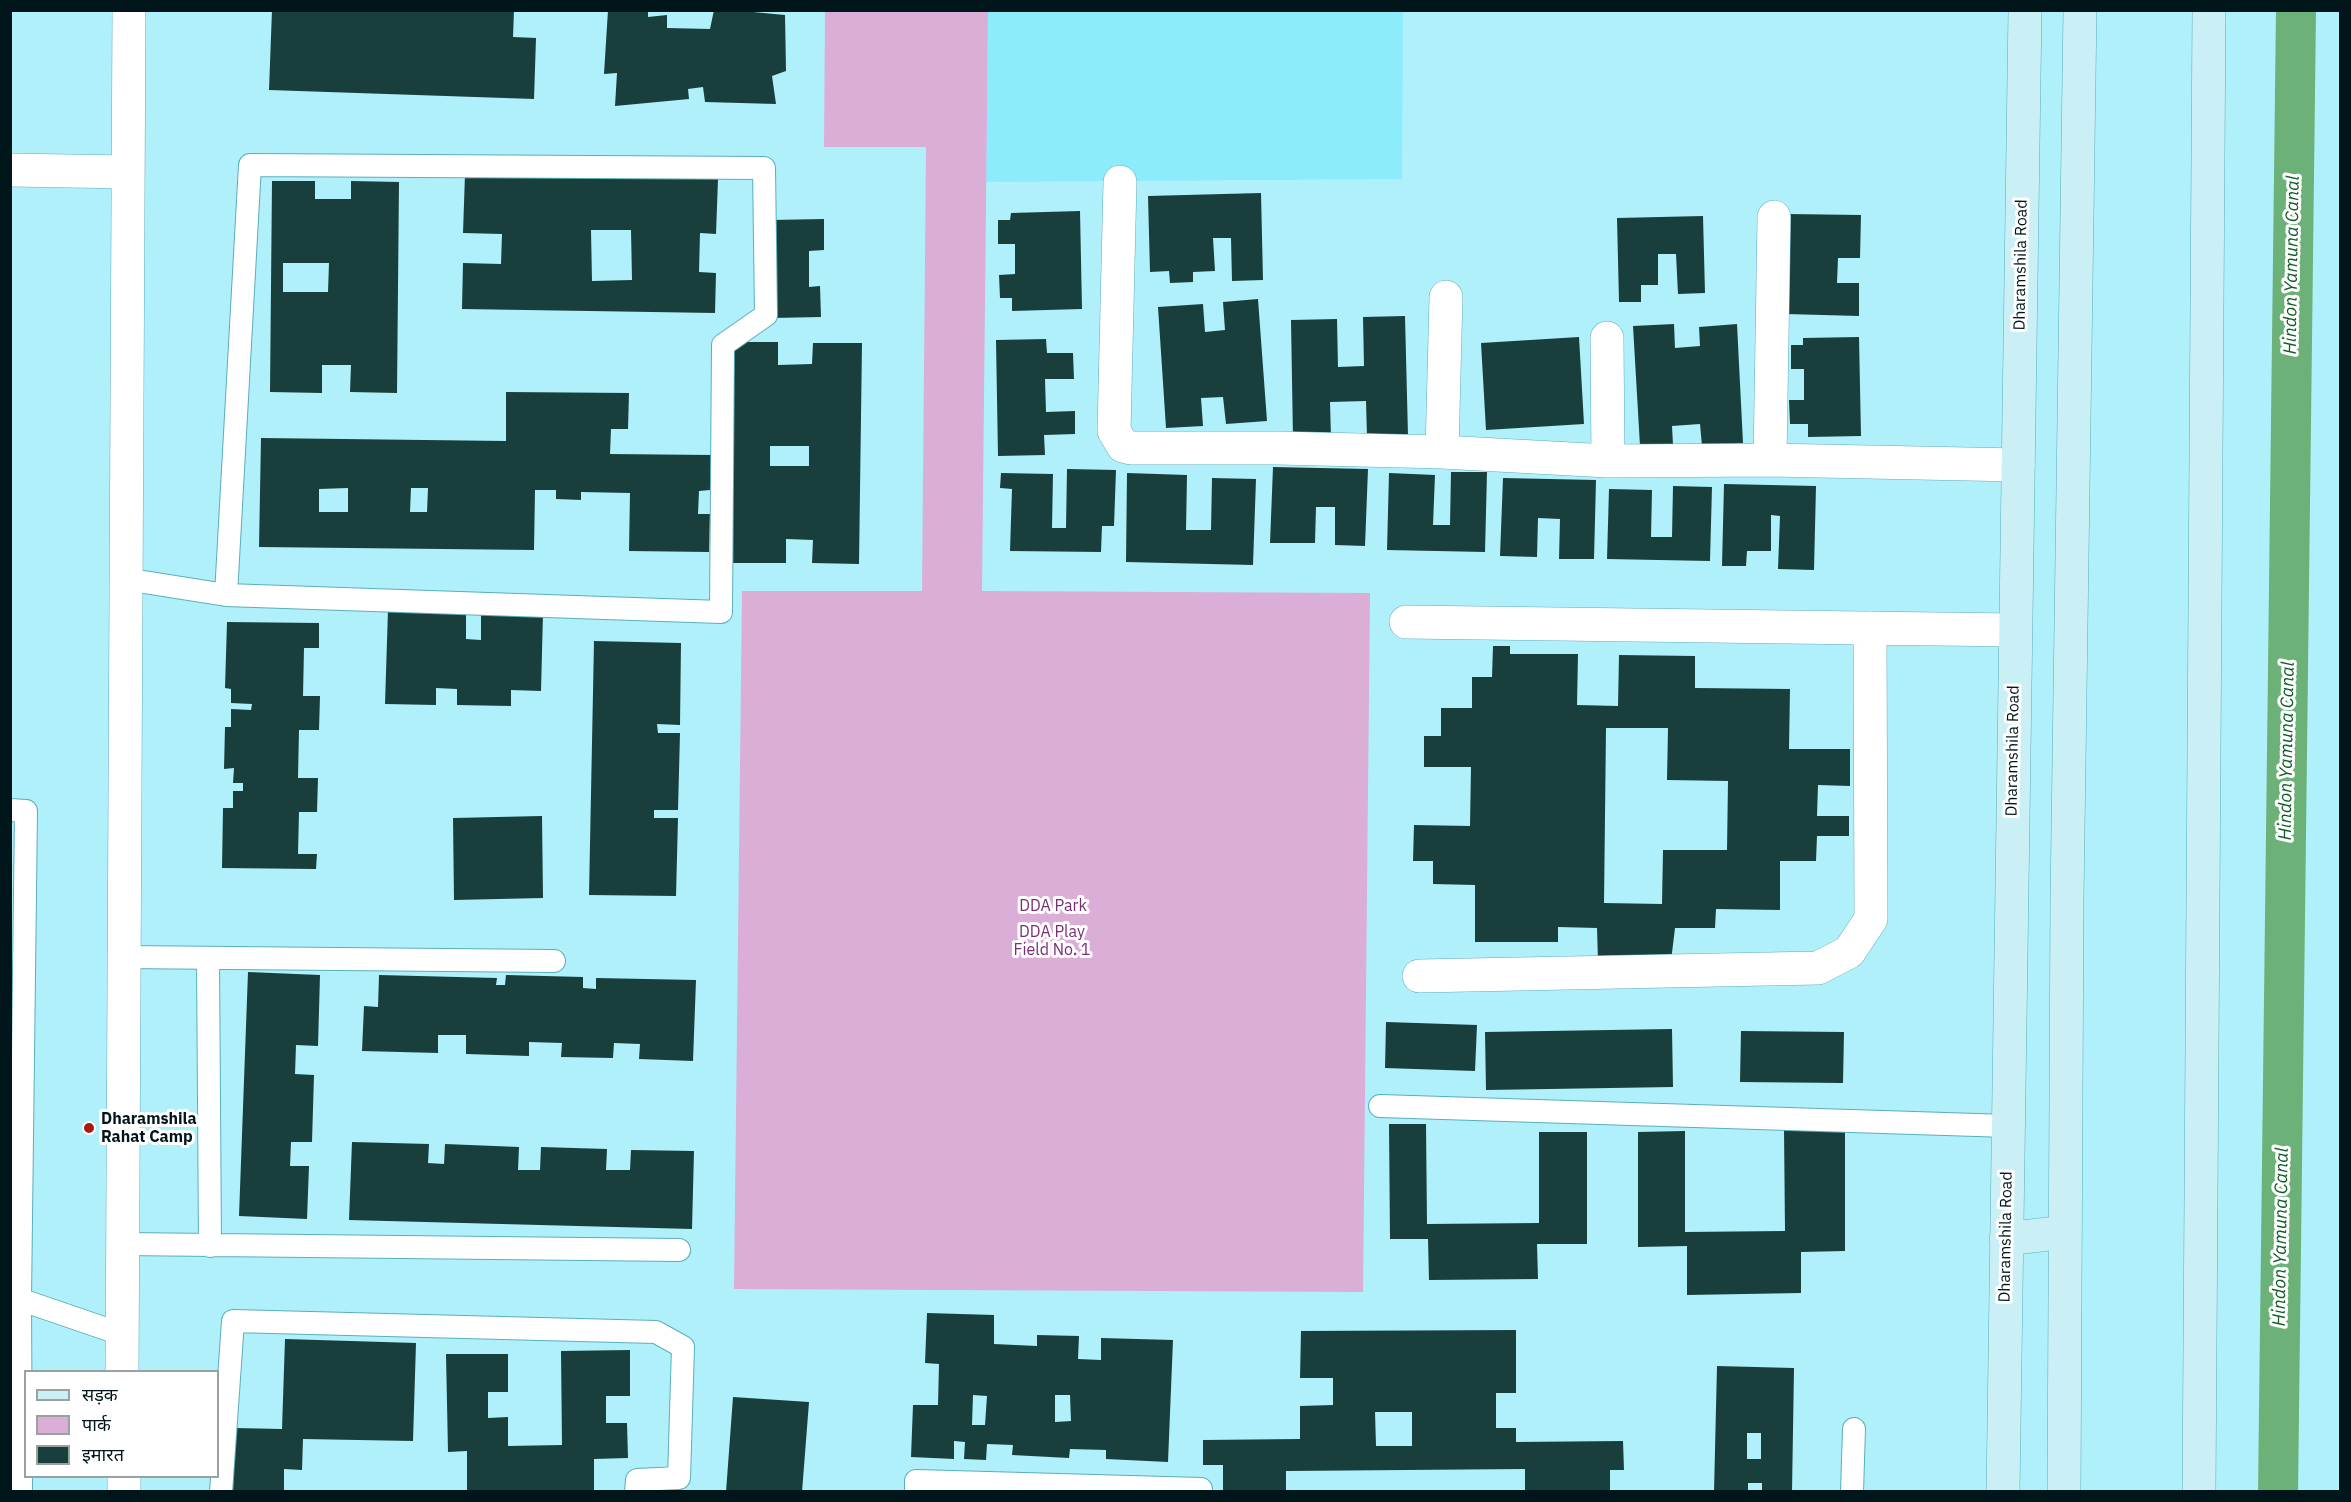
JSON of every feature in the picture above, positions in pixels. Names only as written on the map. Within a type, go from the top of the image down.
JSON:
[{"type":"street","points":[[122,1370],[129,10]]},
{"type":"street","name":"Dharamshila Road","points":[[2003,1491],[2025,10]]},
{"type":"street","points":[[2064,1491],[2067,898],[2080,10]]},
{"type":"street","points":[[2199,1491],[2209,10]]},
{"type":"street","points":[[10,171],[128,172]]},
{"type":"street","points":[[1119,182],[1114,431],[1123,446],[1131,448],[1278,448],[1442,452],[1608,461],[1770,460],[2018,465]]},
{"type":"street","points":[[1770,460],[1774,217]]},
{"type":"street","points":[[1442,452],[1446,297]]},
{"type":"street","points":[[1607,338],[1608,461]]},
{"type":"street","points":[[1406,622],[2015,630]]},
{"type":"street","points":[[1419,976],[1818,968],[1850,952],[1871,918],[1870,628]]},
{"type":"street","points":[[2006,1239],[2066,1232]]},
{"type":"lane","points":[[125,579],[225,595],[721,612],[723,345],[766,315],[764,168],[250,165],[225,595]]},
{"type":"lane","points":[[10,810],[26,811],[15,1297],[21,1491]]},
{"type":"lane","points":[[123,957],[554,961]]},
{"type":"lane","points":[[208,958],[210,1246]]},
{"type":"lane","points":[[1380,1106],[2008,1126]]},
{"type":"lane","points":[[122,1244],[679,1250]]},
{"type":"lane","points":[[15,1297],[121,1334]]},
{"type":"lane","points":[[221,1491],[233,1321],[656,1332],[683,1347],[679,1479],[638,1480],[636,1491]]},
{"type":"lane","points":[[1852,1491],[1854,1429]]},
{"type":"lane","points":[[916,1491],[916,1481],[1046,1487],[1201,1489]]},
{"type":"shaded area","points":[[988,11],[1403,11],[1402,179],[986,182]]},
{"type":"green space","name":"DDA Park","points":[[825,11],[988,11],[982,591],[1370,593],[1363,1292],[734,1289],[742,591],[922,591],[926,147],[824,147]]},
{"type":"building","points":[[272,10],[514,10],[513,37],[536,38],[534,99],[269,90]]},
{"type":"building","points":[[608,10],[648,10],[648,17],[667,15],[667,28],[710,29],[714,10],[753,10],[753,12],[785,15],[786,71],[772,76],[776,104],[705,102],[703,87],[688,89],[689,99],[615,106],[617,73],[604,74]]},
{"type":"building","points":[[465,174],[718,179],[716,234],[700,233],[699,272],[716,273],[715,313],[462,309],[463,263],[501,264],[502,234],[463,233]],"holes":[[[591,230],[631,230],[632,280],[592,281]]]},
{"type":"building","points":[[272,181],[315,181],[315,199],[351,199],[351,181],[399,182],[397,393],[350,392],[351,365],[322,365],[322,393],[270,392]],"holes":[[[283,263],[329,263],[328,292],[283,292]]]},
{"type":"building","points":[[1261,193],[1263,280],[1232,281],[1231,238],[1213,238],[1215,271],[1193,272],[1193,282],[1170,283],[1169,271],[1150,272],[1148,196]]},
{"type":"building","points":[[1080,211],[1082,309],[1012,311],[1012,298],[1000,298],[999,275],[1015,274],[1015,244],[998,244],[998,220],[1010,220],[1011,213]]},
{"type":"building","points":[[1788,214],[1861,215],[1860,258],[1838,258],[1837,283],[1859,283],[1859,316],[1786,314]]},
{"type":"building","points":[[1703,216],[1705,293],[1678,294],[1676,254],[1658,254],[1658,285],[1641,285],[1641,302],[1619,302],[1617,218]]},
{"type":"building","points":[[824,219],[824,250],[809,251],[809,287],[820,286],[821,317],[772,318],[771,220]]},
{"type":"building","points":[[1258,299],[1267,421],[1226,424],[1223,397],[1201,398],[1203,426],[1166,428],[1158,307],[1203,304],[1205,332],[1225,330],[1223,302]]},
{"type":"building","points":[[1405,316],[1408,436],[1367,437],[1366,401],[1330,402],[1331,438],[1293,439],[1291,320],[1337,319],[1338,367],[1364,366],[1363,317]]},
{"type":"building","points":[[1674,324],[1675,348],[1700,346],[1699,327],[1737,324],[1743,443],[1702,446],[1700,424],[1672,426],[1673,445],[1640,446],[1633,326]]},
{"type":"building","points":[[1579,337],[1584,424],[1486,430],[1481,343]]},
{"type":"building","points":[[1859,337],[1861,436],[1808,437],[1808,424],[1790,424],[1789,400],[1804,400],[1804,369],[1791,369],[1791,345],[1803,345],[1803,338]]},
{"type":"building","points":[[1046,339],[1047,353],[1073,353],[1074,379],[1045,379],[1046,412],[1075,411],[1075,434],[1044,435],[1045,455],[998,456],[996,340]]},
{"type":"building","points":[[730,342],[778,342],[778,365],[812,364],[813,343],[862,343],[859,564],[812,563],[813,540],[786,539],[786,563],[727,563]],"holes":[[[770,446],[809,446],[809,466],[770,466]]]},
{"type":"building","points":[[506,392],[629,393],[628,429],[611,429],[610,454],[711,455],[710,490],[699,491],[698,514],[710,514],[709,552],[629,551],[630,493],[581,492],[581,500],[556,499],[556,490],[535,490],[534,550],[259,547],[261,438],[506,441]],"holes":[[[348,488],[348,512],[319,512],[319,489]],[[411,488],[428,488],[427,512],[410,512]]]},
{"type":"building","points":[[1273,467],[1368,469],[1365,546],[1335,545],[1335,507],[1316,507],[1315,543],[1270,543]]},
{"type":"building","points":[[1067,469],[1116,470],[1114,526],[1102,526],[1101,552],[1010,551],[1012,489],[1000,488],[1001,473],[1053,474],[1052,528],[1066,528]]},
{"type":"building","points":[[1451,472],[1487,472],[1485,552],[1387,550],[1389,473],[1435,475],[1433,525],[1450,525]]},
{"type":"building","points":[[1127,473],[1187,475],[1186,530],[1211,530],[1212,478],[1256,479],[1253,565],[1126,562]]},
{"type":"building","points":[[1503,478],[1596,480],[1594,559],[1559,559],[1560,519],[1538,518],[1537,557],[1500,556]]},
{"type":"building","points":[[1724,484],[1816,486],[1814,570],[1778,569],[1780,516],[1771,515],[1771,551],[1747,551],[1746,566],[1722,566]]},
{"type":"building","points":[[1673,486],[1712,487],[1710,561],[1607,559],[1609,489],[1652,490],[1651,537],[1672,537]]},
{"type":"building","points":[[388,610],[466,612],[466,639],[481,640],[481,612],[543,613],[541,691],[511,690],[511,706],[457,705],[457,689],[436,688],[436,705],[385,704]]},
{"type":"building","points":[[227,622],[319,623],[319,648],[304,648],[303,696],[320,696],[319,730],[299,730],[298,778],[318,778],[317,812],[299,812],[298,854],[317,854],[316,869],[222,868],[223,808],[233,808],[233,791],[243,791],[243,783],[233,783],[234,768],[224,769],[225,727],[231,727],[231,709],[251,710],[252,704],[231,703],[231,689],[225,688]]},
{"type":"building","points":[[594,641],[681,643],[680,725],[657,724],[658,733],[680,733],[678,810],[654,810],[654,818],[678,818],[676,896],[589,895]]},
{"type":"building","points":[[1493,646],[1510,646],[1510,654],[1578,654],[1577,705],[1618,706],[1619,655],[1695,656],[1695,688],[1790,689],[1789,749],[1850,749],[1850,786],[1818,785],[1817,816],[1849,816],[1849,836],[1817,836],[1816,861],[1780,861],[1780,910],[1716,909],[1715,928],[1675,928],[1671,961],[1598,961],[1597,928],[1558,927],[1558,942],[1475,942],[1475,885],[1433,884],[1433,861],[1413,861],[1414,825],[1470,826],[1471,767],[1424,767],[1424,736],[1441,736],[1441,708],[1472,708],[1472,677],[1492,677]],"holes":[[[1606,728],[1668,728],[1667,780],[1728,781],[1727,850],[1663,850],[1662,904],[1604,903]]]},
{"type":"building","points":[[542,816],[543,898],[454,900],[453,818]]},
{"type":"building","points":[[248,972],[320,975],[318,1046],[296,1045],[295,1074],[314,1075],[312,1142],[291,1142],[290,1166],[309,1166],[307,1219],[239,1216]]},
{"type":"building","points":[[379,975],[497,978],[496,985],[505,985],[506,975],[583,977],[583,988],[596,989],[596,978],[696,980],[693,1061],[639,1059],[640,1044],[614,1043],[613,1058],[561,1057],[562,1043],[529,1042],[529,1056],[466,1054],[466,1035],[438,1035],[438,1053],[362,1051],[364,1006],[378,1007]]},
{"type":"building","points":[[1386,1022],[1477,1025],[1475,1071],[1385,1068]]},
{"type":"building","points":[[1672,1029],[1673,1087],[1486,1090],[1485,1032]]},
{"type":"building","points":[[1741,1031],[1844,1032],[1843,1083],[1740,1082]]},
{"type":"building","points":[[1389,1124],[1426,1124],[1427,1224],[1539,1223],[1539,1132],[1587,1132],[1587,1244],[1537,1244],[1538,1279],[1429,1280],[1428,1239],[1390,1239]]},
{"type":"building","points":[[1845,1128],[1845,1251],[1801,1252],[1801,1293],[1687,1295],[1687,1246],[1638,1247],[1638,1132],[1685,1131],[1685,1232],[1785,1231],[1784,1129]]},
{"type":"building","points":[[352,1142],[429,1144],[428,1163],[444,1164],[445,1144],[519,1147],[518,1170],[540,1170],[541,1147],[607,1149],[606,1170],[630,1170],[631,1150],[694,1151],[692,1229],[349,1220]]},
{"type":"building","points":[[927,1313],[994,1315],[994,1344],[1037,1346],[1037,1335],[1079,1336],[1078,1359],[1101,1360],[1101,1338],[1173,1340],[1168,1462],[1106,1459],[1106,1450],[1070,1449],[1069,1458],[1012,1455],[1013,1445],[987,1444],[986,1460],[964,1459],[965,1442],[954,1441],[954,1459],[911,1457],[913,1405],[938,1405],[939,1364],[925,1363]],"holes":[[[973,1395],[987,1396],[985,1425],[972,1425]],[[1055,1395],[1070,1395],[1071,1421],[1055,1422]]]},
{"type":"building","points":[[1516,1330],[1516,1393],[1496,1393],[1496,1428],[1516,1428],[1516,1442],[1623,1441],[1624,1470],[1610,1470],[1610,1492],[1525,1492],[1525,1469],[1286,1471],[1286,1492],[1223,1492],[1223,1465],[1203,1465],[1203,1440],[1300,1439],[1300,1406],[1333,1405],[1333,1378],[1300,1378],[1301,1331]],"holes":[[[1375,1412],[1412,1412],[1412,1446],[1376,1446]]]},
{"type":"building","points":[[285,1339],[416,1343],[413,1441],[303,1439],[302,1470],[284,1469],[284,1492],[233,1492],[235,1428],[282,1429]]},
{"type":"building","points":[[630,1350],[630,1396],[606,1396],[606,1423],[627,1423],[628,1458],[594,1459],[594,1492],[467,1492],[467,1451],[448,1452],[446,1354],[508,1354],[508,1392],[488,1392],[488,1418],[508,1417],[508,1446],[562,1445],[561,1351]]},
{"type":"building","points":[[1717,1366],[1794,1368],[1792,1492],[1762,1492],[1762,1483],[1748,1483],[1748,1492],[1714,1492]],"holes":[[[1747,1433],[1761,1433],[1761,1459],[1747,1459]]]},
{"type":"building","points":[[733,1397],[809,1402],[802,1492],[726,1492]]},
{"type":"waterway","name":"Hindon Yamuna Canal","points":[[2278,1492],[2296,10]]},
{"type":"place","name":"Dharamshila Rahat Camp","points":[[89,1128]]},
{"type":"park label","name":"DDA Play Field No. 1","points":[[1052,941]]}]
